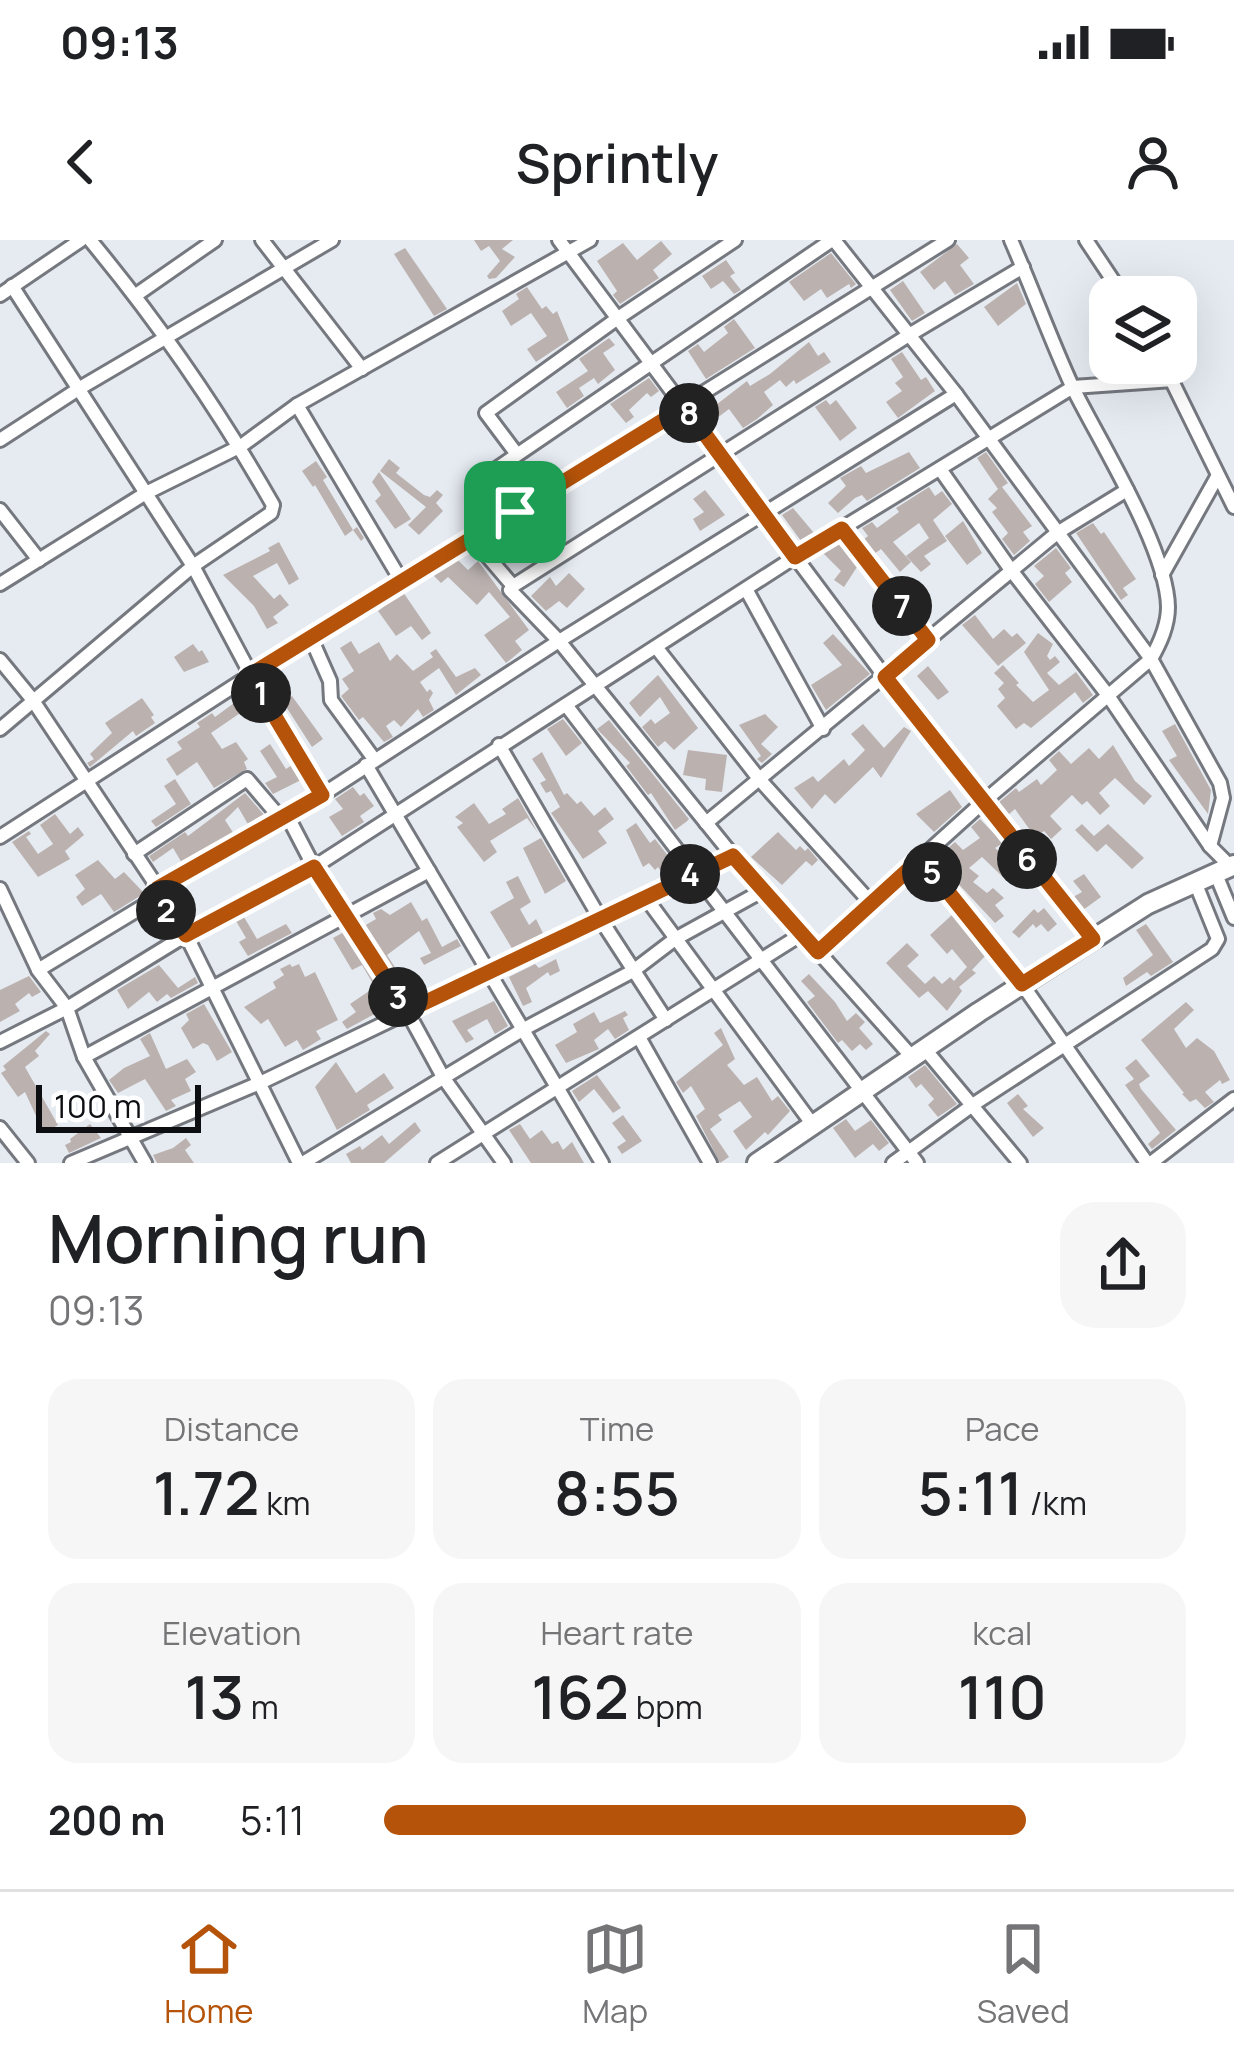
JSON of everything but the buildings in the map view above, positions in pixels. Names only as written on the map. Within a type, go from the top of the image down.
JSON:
[{"type":"main road","points":[[757,1163],[918,1052],[1148,904],[1226,868]]},
{"type":"street","points":[[0,295],[86,240],[136,296],[241,446],[273,505],[272,513],[193,566],[0,729]]},
{"type":"street","points":[[136,296],[215,240]]},
{"type":"street","points":[[262,240],[362,369]]},
{"type":"street","points":[[0,440],[332,240]]},
{"type":"street","points":[[559,240],[885,677],[1093,939]]},
{"type":"street","points":[[0,584],[146,493],[241,446],[297,405],[590,240]]},
{"type":"street","points":[[516,453],[486,413],[735,240]]},
{"type":"street","points":[[515,512],[484,480],[516,453],[833,240],[956,394],[1151,659],[1220,783],[1223,798],[1210,846]]},
{"type":"street","points":[[0,837],[250,675],[947,240]]},
{"type":"street","points":[[818,952],[1151,659],[1162,638],[1168,608],[1162,575],[1126,490],[1073,388],[1011,240]]},
{"type":"street","points":[[1086,240],[1110,276]]},
{"type":"street","points":[[1021,1163],[974,1104],[818,952],[706,824],[559,641],[510,590],[1023,267]]},
{"type":"street","points":[[12,286],[193,566],[250,675],[322,795]]},
{"type":"street","points":[[0,1042],[314,867],[795,557],[1073,388],[1123,384]]},
{"type":"street","points":[[1175,384],[1234,507]]},
{"type":"street","points":[[38,970],[956,394]]},
{"type":"street","points":[[297,405],[402,582]]},
{"type":"street","points":[[940,469],[1107,694],[1226,868],[1234,918]]},
{"type":"street","points":[[1162,575],[1216,477]]},
{"type":"street","points":[[706,824],[1057,533],[1126,490]]},
{"type":"street","points":[[0,510],[39,560]]},
{"type":"street","points":[[842,529],[928,640]]},
{"type":"street","points":[[472,538],[513,586]]},
{"type":"street","points":[[746,589],[823,729]]},
{"type":"street","points":[[311,638],[330,681],[331,700],[602,1163]]},
{"type":"street","points":[[656,647],[760,780],[872,903]]},
{"type":"street","points":[[0,660],[32,700],[186,935],[301,1163],[764,890]]},
{"type":"street","points":[[566,705],[913,1157]]},
{"type":"street","points":[[499,745],[601,920],[666,1020]]},
{"type":"street","points":[[134,854],[248,779],[285,818],[407,1011],[443,1077],[505,1163]]},
{"type":"street","points":[[71,1163],[262,1082],[733,856]]},
{"type":"street","points":[[921,858],[1022,984],[1149,1163],[1234,1099]]},
{"type":"street","points":[[84,1057],[429,871]]},
{"type":"street","points":[[893,1163],[913,1157],[974,1104],[1216,944],[1195,881]]},
{"type":"street","points":[[0,889],[38,970],[67,1008],[84,1057],[145,1163]]},
{"type":"street","points":[[646,898],[813,1125]]},
{"type":"street","points":[[437,1163],[802,934]]},
{"type":"street","points":[[640,1039],[710,1163]]},
{"type":"street","points":[[0,1128],[28,1163]]},
{"type":"route","points":[[685,407],[795,557],[842,529],[928,640],[885,677],[1093,939],[1022,984],[921,858],[818,952],[733,856],[407,1011],[314,867],[186,935],[157,898],[158,888],[322,795],[250,675],[515,512],[685,407]]}]
